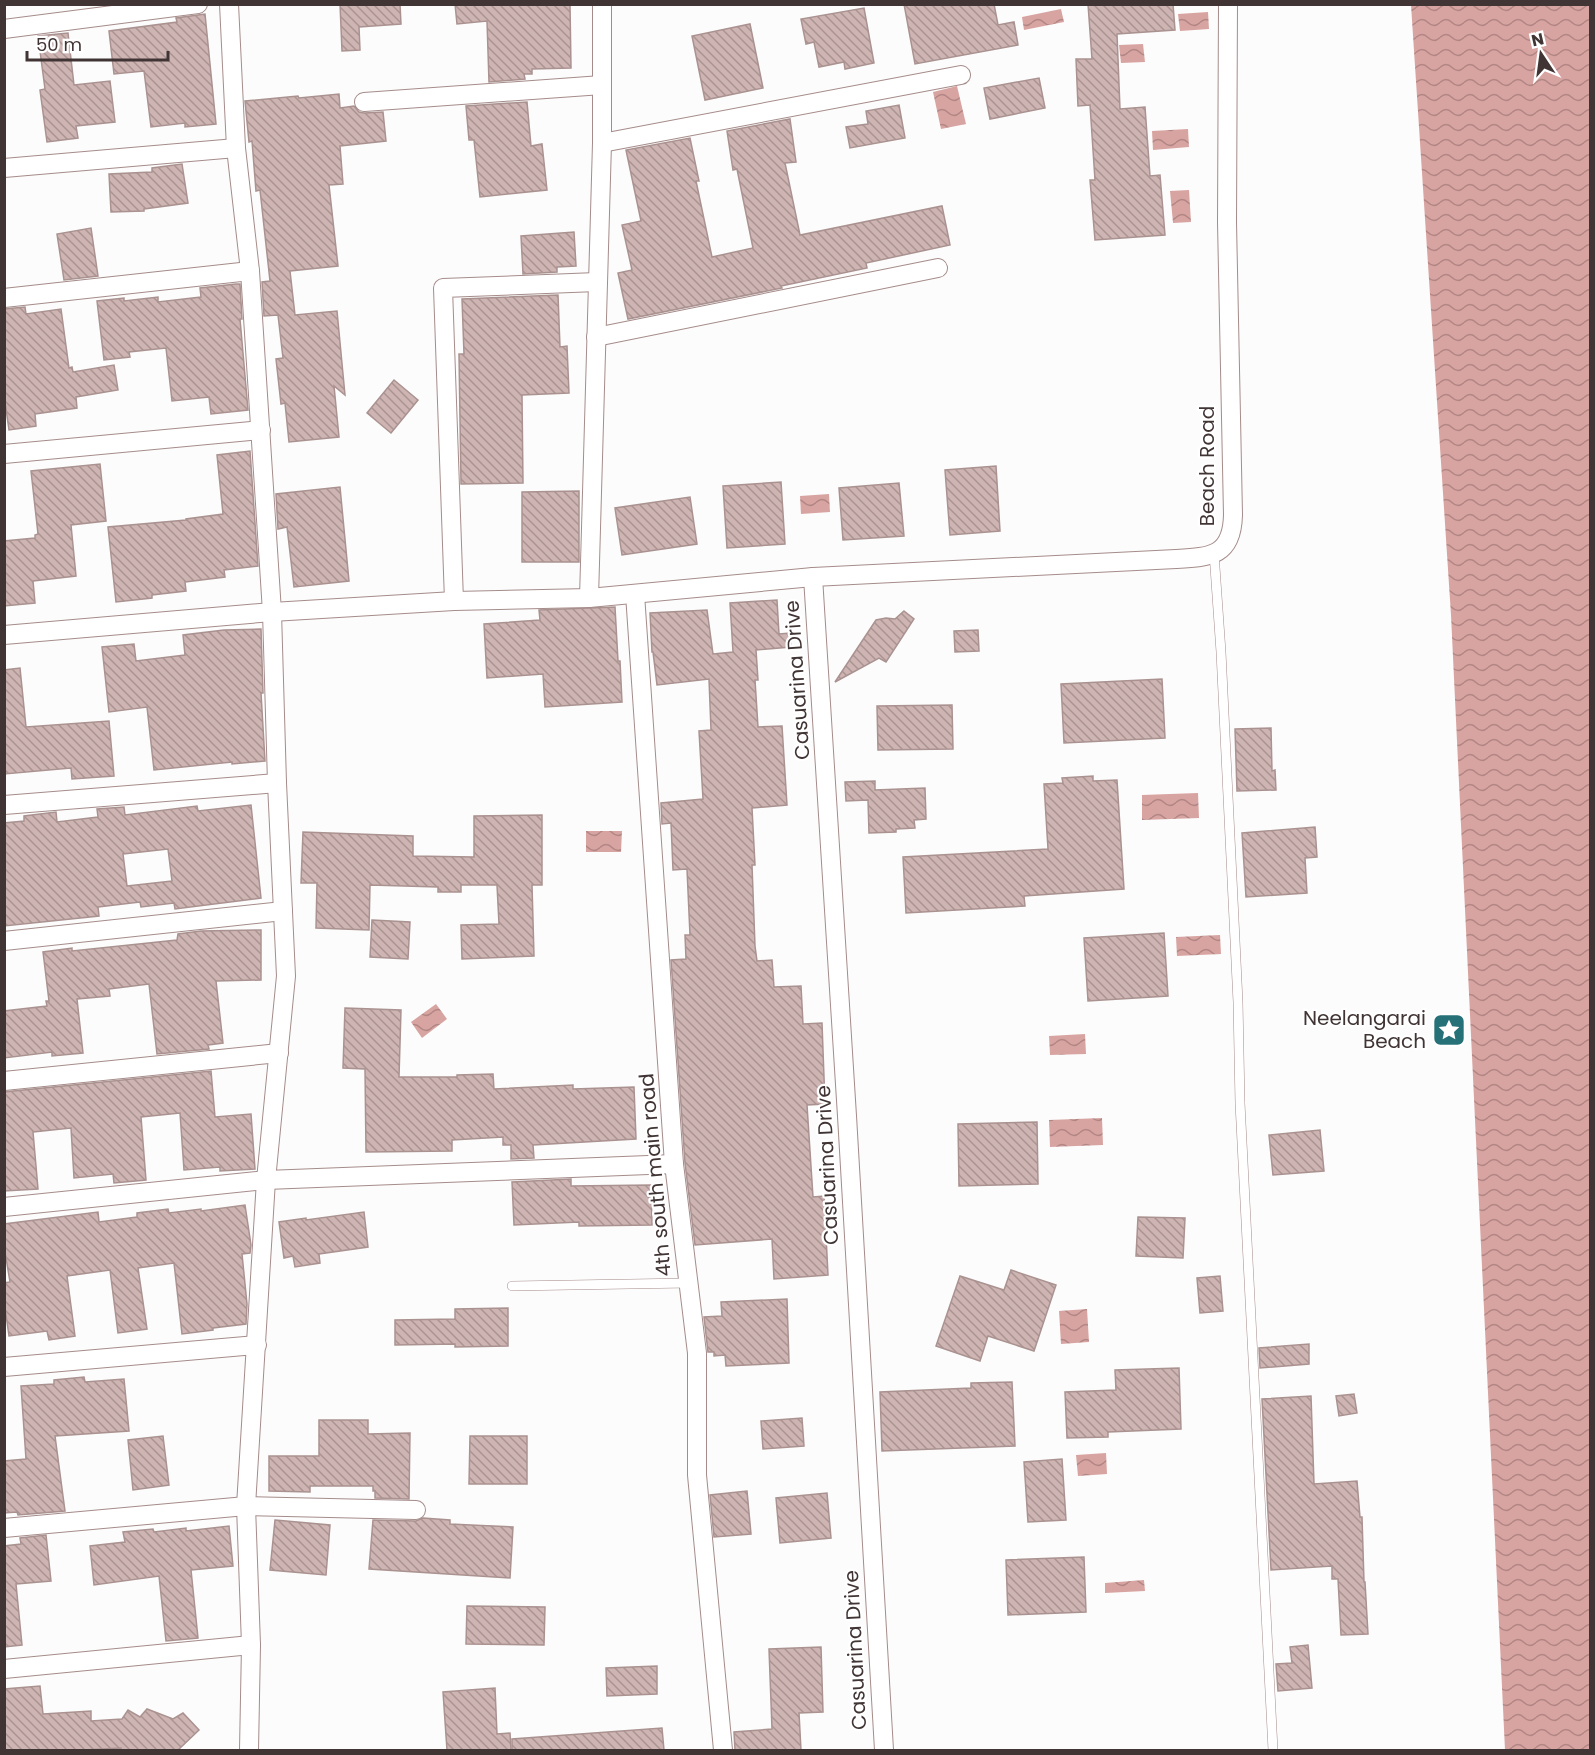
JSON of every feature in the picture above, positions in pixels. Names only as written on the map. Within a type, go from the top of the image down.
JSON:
[{"type":"street","points":[[4,29],[198,4]]},
{"type":"street","points":[[229,4],[236,148],[250,271],[272,612],[286,976],[266,1180],[246,1506],[251,1645],[249,1750]]},
{"type":"street","points":[[589,598],[602,143],[602,4]]},
{"type":"street","name":"Beach Road","points":[[4,635],[272,612],[454,601],[589,598],[813,577],[1176,560],[1214,553],[1225,546],[1232,523],[1227,222],[1228,4]]},
{"type":"street","points":[[602,143],[961,75]]},
{"type":"street","points":[[364,102],[602,85]]},
{"type":"street","points":[[4,168],[236,148]]},
{"type":"street","points":[[596,337],[938,268]]},
{"type":"street","points":[[4,298],[250,271]]},
{"type":"street","points":[[454,601],[442,288],[597,282]]},
{"type":"street","points":[[4,454],[261,430]]},
{"type":"street","name":"Casuarina Drive","points":[[813,577],[884,1750]]},
{"type":"street","name":"4th south main road","points":[[634,594],[674,1164],[697,1353],[697,1475],[723,1750]]},
{"type":"street","points":[[4,805],[277,783]]},
{"type":"street","points":[[4,942],[283,911]]},
{"type":"street","points":[[4,1081],[279,1053]]},
{"type":"street","points":[[4,1207],[266,1180],[674,1164]]},
{"type":"street","points":[[4,1367],[257,1345]]},
{"type":"street","points":[[4,1528],[246,1506],[416,1510]]},
{"type":"street","points":[[4,1669],[251,1645]]},
{"type":"lane","points":[[1214,553],[1221,651],[1238,1002],[1240,1103],[1273,1750]]},
{"type":"lane","points":[[512,1286],[688,1282]]},
{"type":"water","points":[[1411,5],[1590,5],[1590,1750],[1505,1750],[1451,615]]},
{"type":"water","points":[[1061,9],[1064,22],[1024,30],[1022,17]]},
{"type":"water","points":[[1208,12],[1209,29],[1180,31],[1178,14]]},
{"type":"water","points":[[1143,44],[1145,62],[1121,63],[1119,45]]},
{"type":"water","points":[[957,86],[966,124],[941,129],[933,92]]},
{"type":"water","points":[[1188,129],[1189,147],[1153,150],[1152,131]]},
{"type":"water","points":[[1189,190],[1191,222],[1173,223],[1170,191]]},
{"type":"water","points":[[829,494],[830,512],[801,514],[800,496]]},
{"type":"water","points":[[1198,793],[1199,818],[1142,820],[1142,795]]},
{"type":"water","points":[[586,831],[622,831],[621,852],[586,852]]},
{"type":"water","points":[[1220,935],[1221,954],[1177,956],[1176,937]]},
{"type":"water","points":[[436,1004],[447,1019],[422,1038],[411,1022]]},
{"type":"water","points":[[1085,1034],[1086,1054],[1050,1055],[1049,1036]]},
{"type":"water","points":[[1102,1118],[1103,1145],[1050,1147],[1049,1120]]},
{"type":"water","points":[[1087,1309],[1089,1342],[1061,1344],[1059,1311]]},
{"type":"water","points":[[1106,1453],[1107,1474],[1078,1476],[1076,1455]]},
{"type":"water","points":[[1144,1580],[1145,1591],[1105,1593],[1105,1583]]},
{"type":"building","points":[[340,4],[400,4],[401,24],[359,27],[360,50],[342,51]]},
{"type":"building","points":[[455,4],[570,4],[571,68],[532,69],[532,74],[524,74],[525,79],[489,82],[487,21],[457,24]]},
{"type":"building","points":[[904,4],[994,4],[998,25],[1014,22],[1018,45],[915,64]]},
{"type":"building","points":[[1088,4],[1173,4],[1175,30],[1117,34],[1120,109],[1145,107],[1150,176],[1160,175],[1165,235],[1095,240],[1090,180],[1095,180],[1090,105],[1078,106],[1076,59],[1092,59]]},
{"type":"building","points":[[864,8],[874,63],[845,69],[844,62],[819,67],[814,42],[806,44],[801,19]]},
{"type":"building","points":[[205,14],[216,124],[185,127],[185,123],[151,127],[144,71],[114,74],[109,31],[177,22],[176,18]]},
{"type":"building","points":[[750,24],[763,88],[705,100],[692,36]]},
{"type":"building","points":[[68,33],[74,85],[110,81],[115,122],[76,126],[78,138],[47,142],[40,90],[45,89],[38,36]]},
{"type":"building","points":[[1039,78],[1045,108],[990,119],[984,88]]},
{"type":"building","points":[[339,94],[340,108],[354,106],[359,112],[383,112],[386,141],[340,146],[343,184],[329,185],[338,266],[290,271],[295,315],[337,311],[345,395],[334,386],[339,437],[289,442],[285,403],[281,404],[276,359],[283,358],[278,315],[264,316],[262,282],[270,281],[260,190],[256,191],[252,141],[249,142],[245,101]]},
{"type":"building","points":[[527,102],[531,146],[542,144],[547,190],[480,197],[474,140],[469,140],[466,106]]},
{"type":"building","points":[[899,105],[905,138],[850,148],[846,127],[868,124],[866,111]]},
{"type":"building","points":[[790,119],[796,162],[785,163],[800,235],[942,206],[950,245],[866,263],[867,268],[781,286],[782,288],[628,319],[618,273],[632,270],[622,225],[641,221],[626,150],[690,138],[699,181],[696,181],[712,257],[753,248],[737,169],[733,170],[727,131]]},
{"type":"building","points":[[182,164],[188,203],[144,209],[144,211],[111,212],[109,174],[152,172],[152,168]]},
{"type":"building","points":[[91,228],[98,276],[64,280],[57,234]]},
{"type":"building","points":[[574,232],[576,266],[557,267],[557,272],[523,274],[521,236]]},
{"type":"building","points":[[240,284],[242,319],[240,319],[248,410],[211,414],[209,397],[172,401],[166,348],[129,352],[130,357],[104,360],[97,301],[158,297],[158,302],[201,297],[200,288]]},
{"type":"building","points":[[558,295],[560,347],[567,346],[569,393],[522,395],[523,483],[461,484],[459,354],[464,354],[462,299]]},
{"type":"building","points":[[25,307],[26,314],[61,309],[69,368],[72,367],[73,372],[114,365],[118,390],[76,397],[77,408],[35,414],[36,426],[9,430],[4,395],[4,309]]},
{"type":"building","points":[[394,380],[418,400],[391,433],[367,413]]},
{"type":"building","points":[[250,451],[258,566],[224,570],[225,577],[185,582],[186,591],[116,602],[108,527],[186,520],[223,514],[217,455]]},
{"type":"building","points":[[100,464],[106,521],[71,525],[76,576],[33,581],[35,603],[4,606],[4,541],[35,538],[38,534],[31,471]]},
{"type":"building","points":[[996,466],[1000,531],[950,535],[945,470]]},
{"type":"building","points":[[781,482],[785,544],[727,548],[723,486]]},
{"type":"building","points":[[899,483],[904,536],[843,540],[839,488]]},
{"type":"building","points":[[340,487],[349,581],[294,587],[287,527],[278,529],[276,494]]},
{"type":"building","points":[[579,491],[579,562],[522,562],[522,492]]},
{"type":"building","points":[[690,497],[697,544],[622,555],[615,508]]},
{"type":"building","points":[[777,600],[779,634],[790,633],[791,647],[756,650],[758,680],[755,680],[758,727],[782,726],[787,805],[752,808],[755,946],[757,961],[772,960],[774,987],[801,986],[803,1024],[822,1023],[825,1104],[807,1105],[813,1197],[824,1196],[828,1275],[774,1279],[772,1239],[695,1245],[685,1163],[671,960],[686,959],[685,935],[690,935],[687,869],[673,870],[671,823],[662,824],[661,803],[703,799],[699,731],[711,730],[709,679],[657,685],[650,613],[707,610],[713,654],[733,652],[730,603]]},
{"type":"building","points":[[615,607],[622,702],[545,707],[543,674],[487,678],[484,624],[540,620],[539,610]]},
{"type":"building","points":[[904,611],[914,619],[886,662],[879,658],[835,682],[876,620],[895,619]]},
{"type":"building","points":[[261,629],[263,693],[261,693],[265,761],[154,770],[147,707],[109,712],[102,647],[134,644],[136,661],[185,655],[183,635],[224,630]]},
{"type":"building","points":[[978,630],[979,651],[955,652],[954,631]]},
{"type":"building","points":[[20,668],[26,727],[109,721],[114,776],[72,779],[71,768],[4,774],[4,670]]},
{"type":"building","points":[[1162,679],[1165,738],[1064,743],[1061,684]]},
{"type":"building","points":[[952,705],[953,749],[878,750],[877,706]]},
{"type":"building","points":[[1271,728],[1272,771],[1275,770],[1276,790],[1237,791],[1235,729]]},
{"type":"building","points":[[1093,776],[1093,781],[1117,780],[1124,889],[1024,896],[1025,906],[906,913],[903,857],[1048,849],[1044,784],[1063,783],[1062,778]]},
{"type":"building","points":[[875,781],[875,790],[925,788],[926,819],[914,820],[915,828],[896,829],[896,832],[869,833],[868,800],[846,801],[845,782]]},
{"type":"building","points":[[251,805],[261,898],[175,909],[174,903],[141,907],[140,902],[98,907],[99,916],[4,926],[4,823],[24,821],[24,816],[56,812],[57,822],[98,817],[97,809],[124,807],[125,815],[197,806],[198,811]],"holes":[[[168,849],[172,881],[127,886],[123,854]]]},
{"type":"building","points":[[542,815],[542,885],[532,885],[534,956],[462,959],[461,925],[499,924],[497,885],[461,885],[461,892],[438,892],[438,887],[370,885],[369,930],[316,928],[317,883],[301,883],[303,832],[413,836],[413,856],[474,857],[474,816]]},
{"type":"building","points":[[1315,827],[1317,857],[1305,858],[1307,893],[1246,897],[1242,833]]},
{"type":"building","points":[[372,920],[410,922],[408,959],[370,957]]},
{"type":"building","points":[[261,930],[261,980],[216,981],[223,1043],[208,1045],[209,1049],[157,1054],[149,984],[109,989],[110,996],[77,999],[83,1053],[52,1056],[52,1052],[4,1058],[4,1011],[47,1006],[46,1001],[49,1001],[43,952],[177,940],[178,934],[201,931]]},
{"type":"building","points":[[1164,933],[1168,996],[1088,1001],[1084,938]]},
{"type":"building","points":[[345,1008],[401,1010],[399,1077],[457,1077],[457,1075],[493,1074],[494,1089],[573,1085],[573,1089],[634,1087],[636,1139],[533,1145],[534,1158],[511,1159],[511,1145],[503,1145],[503,1137],[452,1140],[452,1151],[366,1152],[365,1069],[343,1068]]},
{"type":"building","points":[[211,1071],[215,1117],[251,1114],[255,1169],[220,1171],[220,1167],[184,1170],[180,1113],[141,1117],[146,1180],[114,1183],[113,1174],[74,1178],[71,1128],[33,1132],[38,1189],[4,1191],[4,1092]]},
{"type":"building","points":[[1037,1122],[1038,1184],[959,1186],[958,1124]]},
{"type":"building","points":[[1320,1130],[1324,1171],[1273,1175],[1269,1135]]},
{"type":"building","points":[[571,1179],[571,1186],[651,1185],[652,1225],[579,1226],[579,1222],[514,1225],[512,1182]]},
{"type":"building","points":[[245,1205],[251,1245],[250,1253],[242,1254],[247,1304],[246,1324],[182,1334],[174,1263],[138,1268],[147,1329],[118,1333],[110,1270],[67,1276],[75,1336],[49,1340],[47,1331],[9,1336],[4,1301],[4,1283],[10,1282],[4,1246],[4,1224],[98,1212],[99,1222],[137,1217],[137,1213],[168,1209],[169,1213]]},
{"type":"building","points":[[364,1212],[368,1247],[319,1254],[320,1263],[295,1267],[293,1256],[284,1258],[279,1222]]},
{"type":"building","points":[[1138,1217],[1185,1218],[1183,1258],[1136,1256]]},
{"type":"building","points":[[1011,1270],[1056,1285],[1034,1351],[988,1336],[980,1361],[936,1346],[960,1276],[1004,1290]]},
{"type":"building","points":[[1220,1276],[1223,1311],[1200,1313],[1197,1278]]},
{"type":"building","points":[[787,1299],[789,1363],[726,1366],[725,1355],[714,1356],[714,1352],[708,1352],[704,1317],[722,1316],[721,1302]]},
{"type":"building","points":[[508,1308],[508,1346],[395,1345],[395,1320],[455,1319],[455,1309]]},
{"type":"building","points":[[1309,1344],[1309,1364],[1260,1368],[1259,1348]]},
{"type":"building","points":[[1179,1368],[1181,1429],[1108,1432],[1108,1437],[1067,1438],[1065,1392],[1116,1390],[1115,1370]]},
{"type":"building","points":[[84,1377],[85,1382],[124,1379],[129,1431],[55,1436],[65,1511],[18,1515],[17,1512],[4,1513],[4,1461],[26,1459],[21,1386],[54,1384],[54,1380]]},
{"type":"building","points":[[1012,1382],[1015,1446],[882,1451],[880,1392],[971,1388],[971,1383]]},
{"type":"building","points":[[1354,1394],[1357,1413],[1339,1416],[1336,1396]]},
{"type":"building","points":[[1311,1396],[1314,1484],[1357,1481],[1360,1517],[1362,1517],[1368,1634],[1341,1635],[1338,1579],[1332,1579],[1332,1566],[1271,1570],[1262,1399]]},
{"type":"building","points":[[802,1418],[804,1446],[763,1449],[761,1421]]},
{"type":"building","points":[[319,1420],[368,1420],[368,1434],[410,1433],[409,1499],[375,1498],[373,1486],[310,1486],[310,1492],[269,1491],[269,1456],[319,1456]]},
{"type":"building","points":[[163,1436],[169,1485],[133,1490],[128,1440]]},
{"type":"building","points":[[470,1436],[527,1436],[527,1484],[469,1484]]},
{"type":"building","points":[[1062,1459],[1066,1520],[1028,1522],[1024,1462]]},
{"type":"building","points":[[747,1491],[751,1534],[714,1537],[710,1495]]},
{"type":"building","points":[[827,1493],[831,1538],[780,1543],[776,1498]]},
{"type":"building","points":[[423,1518],[450,1520],[450,1524],[513,1527],[510,1578],[369,1569],[373,1520],[416,1521]]},
{"type":"building","points":[[275,1520],[330,1525],[326,1575],[270,1570]]},
{"type":"building","points":[[229,1526],[233,1566],[191,1570],[198,1638],[166,1641],[159,1576],[94,1585],[90,1546],[125,1542],[123,1532],[153,1529],[154,1532],[186,1528],[186,1531]]},
{"type":"building","points":[[46,1535],[51,1581],[16,1584],[22,1645],[4,1647],[4,1546],[21,1544],[20,1538]]},
{"type":"building","points":[[1084,1557],[1086,1612],[1008,1615],[1006,1560]]},
{"type":"building","points":[[467,1606],[545,1607],[544,1645],[466,1644]]},
{"type":"building","points":[[1308,1645],[1312,1688],[1278,1691],[1276,1664],[1292,1663],[1290,1647]]},
{"type":"building","points":[[821,1647],[823,1712],[799,1713],[801,1750],[735,1750],[734,1732],[772,1729],[769,1649]]},
{"type":"building","points":[[657,1666],[657,1694],[607,1696],[606,1668]]},
{"type":"building","points":[[40,1686],[43,1714],[91,1711],[91,1721],[122,1719],[128,1710],[140,1717],[147,1709],[173,1719],[183,1713],[199,1730],[178,1750],[121,1750],[121,1748],[4,1750],[4,1689]]},
{"type":"building","points":[[495,1688],[497,1734],[510,1733],[511,1750],[447,1750],[443,1692]]},
{"type":"building","points":[[662,1728],[664,1750],[512,1750],[512,1739]]},
{"type":"place","name":"Neelangarai Beach","points":[[1449,1030]]}]
